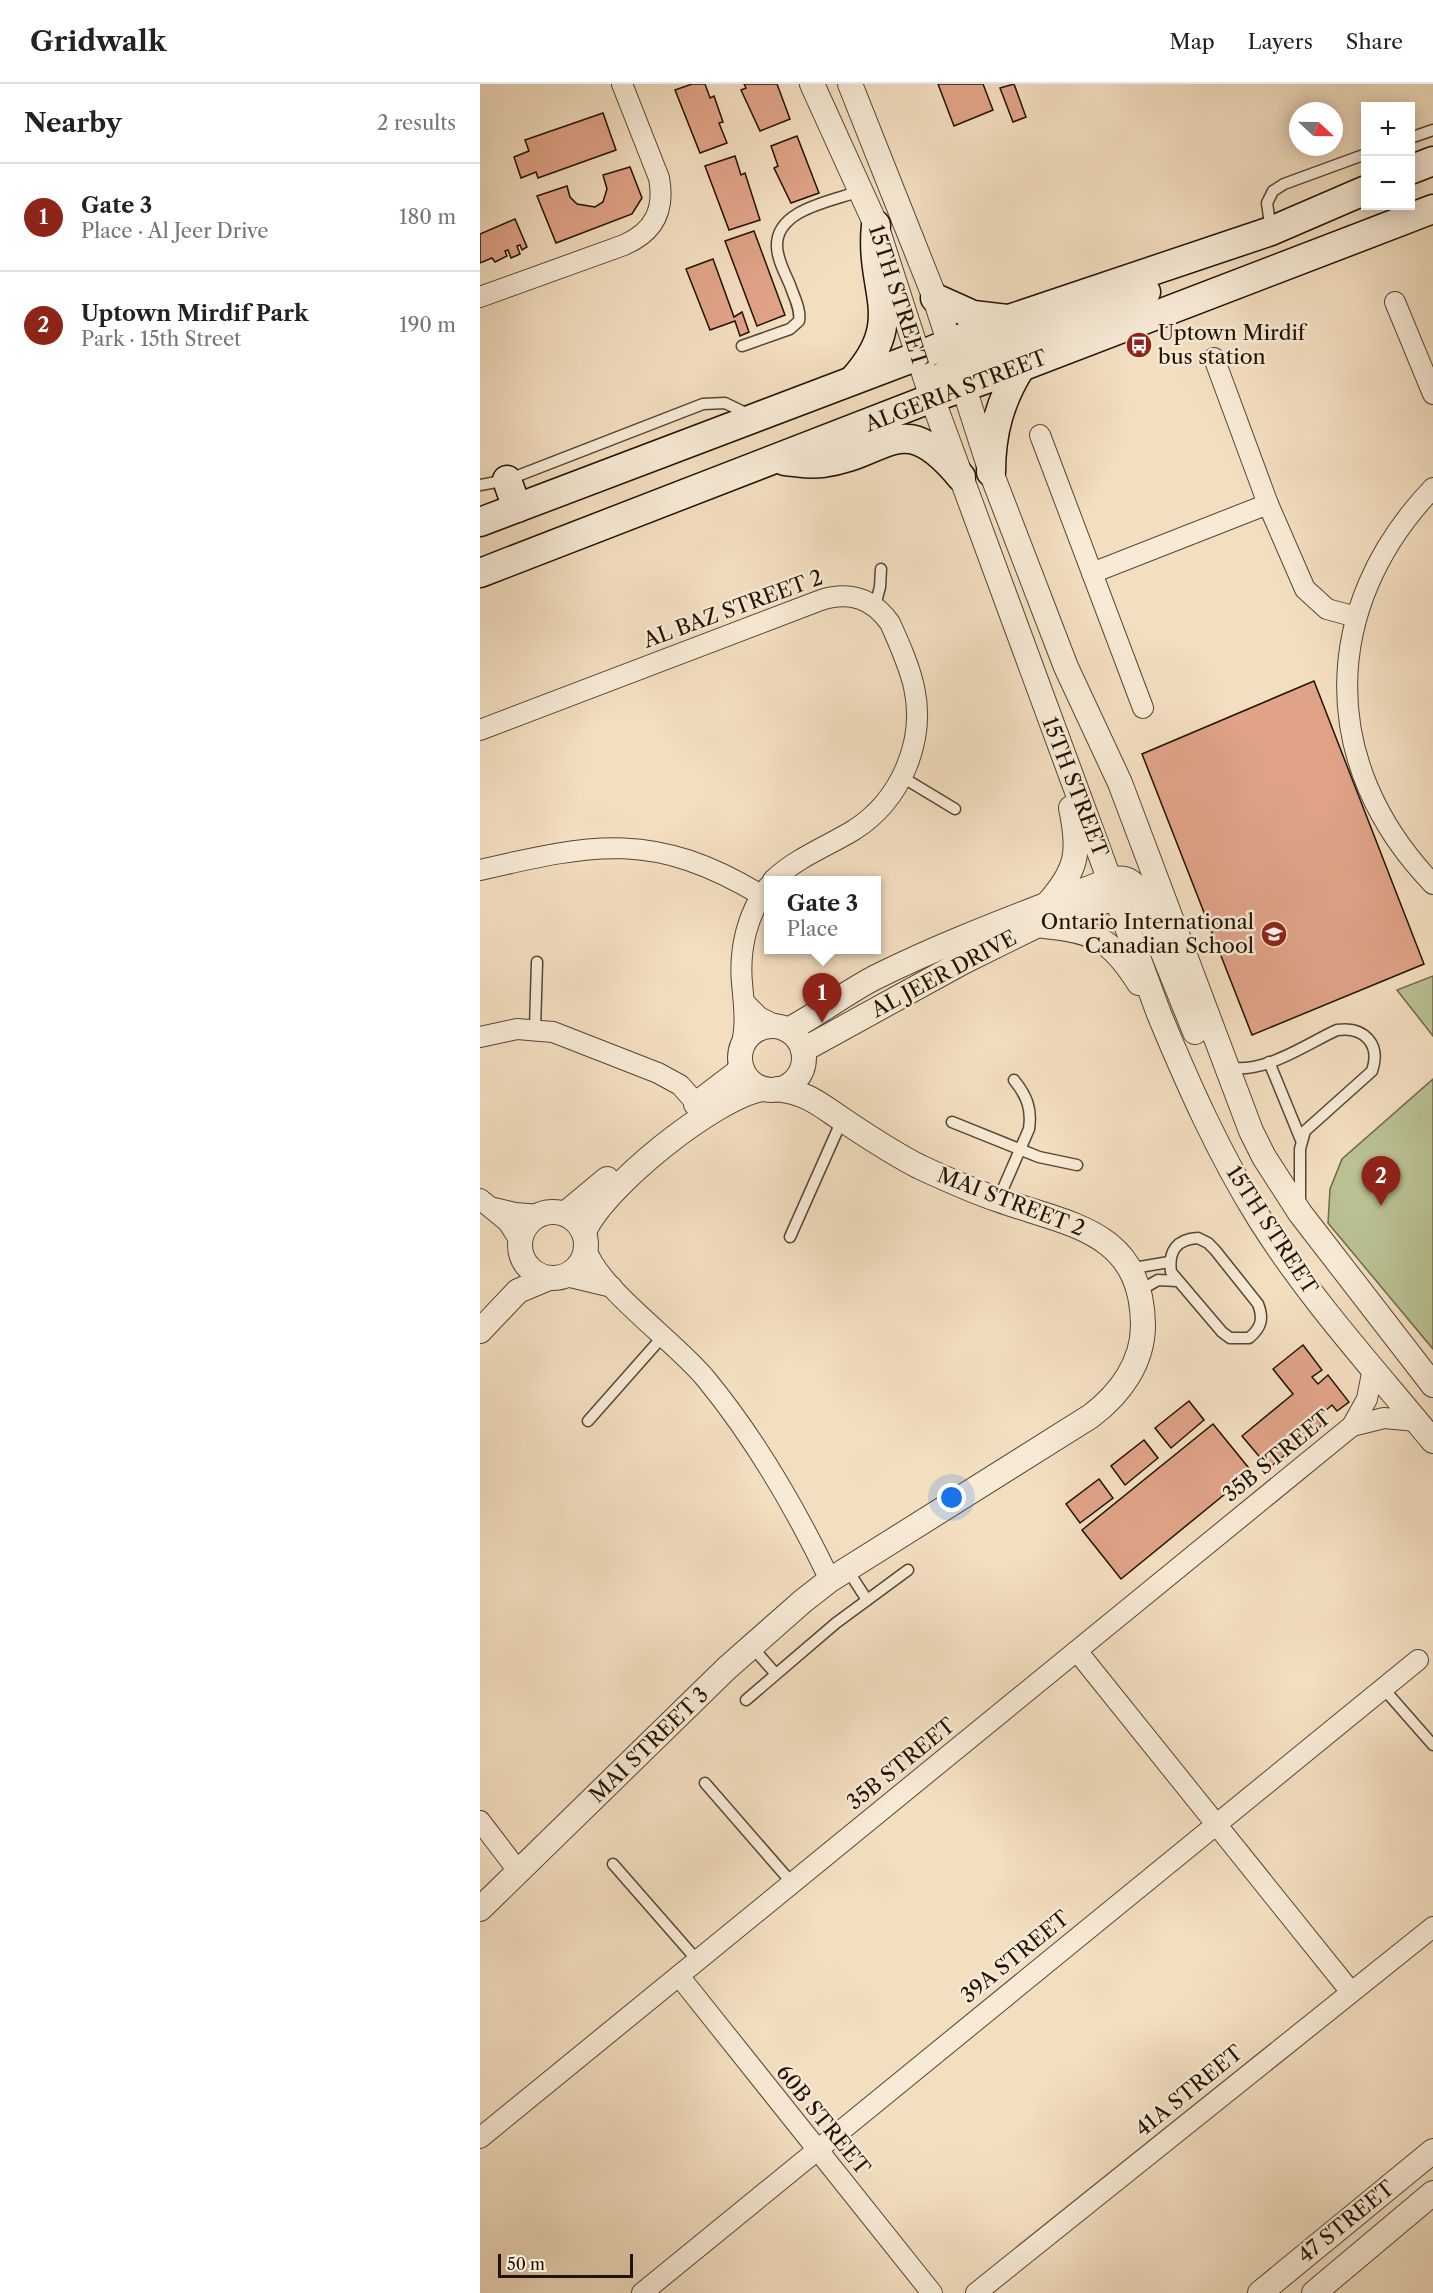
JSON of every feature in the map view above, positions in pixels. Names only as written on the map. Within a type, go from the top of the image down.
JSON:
[{"type":"main road","points":[[1415,169],[1433,161]]},
{"type":"main road","name":"ALGERIA STREET","points":[[480,573],[777,460],[932,398],[956,366],[1009,319],[1271,231],[1361,192]]},
{"type":"main road","name":"ALGERIA STREET","points":[[480,522],[918,356],[956,366],[1021,367],[1433,208]]},
{"type":"main road","points":[[853,380],[878,346],[884,322],[874,250],[876,225]]},
{"type":"main road","points":[[956,366],[1228,259],[1251,247],[1271,231]]},
{"type":"main road","points":[[935,298],[973,315],[1009,319]]},
{"type":"main road","points":[[991,472],[992,439],[1000,408],[1021,367]]},
{"type":"main road","points":[[777,460],[823,463],[887,441],[904,439],[933,448],[961,477]]},
{"type":"main road","points":[[493,483],[517,508]]},
{"type":"street","points":[[480,297],[624,245],[639,238],[652,226],[659,211],[662,195],[659,178],[622,84]]},
{"type":"street","name":"15TH STREET","points":[[812,84],[876,225],[932,398],[1071,779],[1120,886],[1159,1014],[1218,1144],[1259,1219],[1315,1297],[1433,1441]]},
{"type":"street","name":"15TH STREET","points":[[850,84],[935,298],[991,472],[1075,691],[1120,783],[1143,852],[1225,1066],[1264,1157],[1300,1213],[1428,1379]]},
{"type":"street","points":[[1395,302],[1433,394]]},
{"type":"street","points":[[1214,358],[1268,504],[1305,589],[1327,609],[1356,617]]},
{"type":"street","points":[[1040,435],[1143,708]]},
{"type":"street","points":[[1433,488],[1407,516],[1385,547],[1368,581],[1356,617],[1348,669],[1347,701],[1353,744],[1365,784],[1384,823],[1408,858],[1433,884]]},
{"type":"street","points":[[1092,573],[1268,504]]},
{"type":"street","name":"AL BAZ STREET 2","points":[[480,730],[832,596],[855,596],[875,606]]},
{"type":"street","points":[[780,876],[802,856],[871,817],[894,792],[909,761],[916,727],[915,688],[890,623],[875,606]]},
{"type":"street","points":[[1071,779],[1070,797],[1077,853],[1064,885],[1042,915],[1108,943],[1125,961],[1159,1014]]},
{"type":"street","points":[[480,870],[582,849],[650,849],[698,862],[764,887]]},
{"type":"street","points":[[1143,852],[1142,863],[1120,886],[1198,1041],[1209,1057],[1225,1066]]},
{"type":"street","name":"AL JEER DRIVE","points":[[782,1027],[823,1011],[846,993],[958,939],[1042,915],[1120,886]]},
{"type":"street","points":[[764,893],[751,915],[742,959],[746,1026],[742,1058],[750,1082],[770,1089]]},
{"type":"street","name":"AL JEER DRIVE","points":[[803,1057],[837,1039],[855,1021],[1042,915]]},
{"type":"street","points":[[846,993],[847,1011],[855,1021]]},
{"type":"street","points":[[745,1003],[759,1017],[782,1027],[797,1038],[818,1101]]},
{"type":"street","points":[[565,1214],[697,1104],[742,1058],[755,1030],[782,1027]]},
{"type":"street","points":[[480,1037],[498,1031],[535,1029],[571,1038],[658,1073],[680,1085],[697,1104]]},
{"type":"street","points":[[480,1331],[518,1291],[558,1277],[580,1265],[585,1240],[600,1205],[679,1135],[732,1098],[770,1089],[797,1078],[803,1057]]},
{"type":"street","name":"MAI STREET 2","points":[[770,1089],[798,1093],[818,1101],[843,1120],[913,1164],[998,1200],[1085,1228],[1110,1245],[1128,1269],[1138,1292],[1143,1332],[1139,1352],[1120,1389],[1106,1404],[838,1575]]},
{"type":"street","points":[[486,1203],[508,1222],[530,1269],[558,1277],[612,1287]]},
{"type":"street","points":[[486,1203],[515,1214],[540,1215],[557,1212],[573,1218],[585,1240],[596,1270],[705,1377],[763,1457],[804,1528],[838,1575]]},
{"type":"street","points":[[480,1310],[505,1283],[521,1249],[526,1225],[540,1215]]},
{"type":"street","name":"35B STREET","points":[[480,2138],[1352,1426],[1367,1399],[1373,1368]]},
{"type":"street","points":[[1395,1395],[1428,1379]]},
{"type":"street","name":"35B STREET","points":[[1352,1426],[1384,1418],[1417,1421]]},
{"type":"street","name":"MAI STREET 3","points":[[480,1909],[750,1646],[838,1575]]},
{"type":"street","points":[[1077,1651],[1351,1992]]},
{"type":"street","name":"39A STREET","points":[[642,2293],[817,2152],[1215,1823],[1418,1660]]},
{"type":"street","points":[[480,1821],[519,1872]]},
{"type":"street","name":"41A STREET","points":[[976,2293],[1433,1927]]},
{"type":"street","name":"60B STREET","points":[[679,1976],[817,2152],[932,2293]]},
{"type":"street","name":"47 STREET","points":[[1260,2293],[1433,2151]]},
{"type":"street","name":"47 STREET","points":[[1314,2293],[1433,2193]]},
{"type":"lane","points":[[1415,136],[1433,130]]},
{"type":"lane","points":[[1271,231],[1267,203],[1278,187],[1361,156]]},
{"type":"lane","points":[[742,346],[790,329],[799,321],[799,308],[777,246],[781,229],[786,222],[800,213],[860,191]]},
{"type":"lane","points":[[493,483],[703,404],[725,403],[755,417]]},
{"type":"lane","points":[[875,606],[880,587],[881,568]]},
{"type":"lane","points":[[902,777],[954,809]]},
{"type":"lane","points":[[535,1029],[537,962]]},
{"type":"lane","points":[[1225,1066],[1252,1068],[1337,1030],[1349,1028],[1360,1031],[1369,1038],[1375,1049],[1376,1060],[1372,1071],[1311,1123],[1301,1140]]},
{"type":"lane","points":[[1269,1062],[1301,1140],[1300,1213]]},
{"type":"lane","points":[[998,1200],[1020,1150],[1030,1118],[1029,1104],[1014,1080]]},
{"type":"lane","points":[[790,1237],[843,1120]]},
{"type":"lane","points":[[952,1122],[1051,1161],[1077,1165]]},
{"type":"lane","points":[[1198,1238],[1208,1243],[1258,1304],[1262,1313],[1257,1332],[1249,1338],[1230,1338],[1177,1281],[1171,1272],[1169,1262],[1178,1244],[1188,1239],[1198,1238]]},
{"type":"lane","points":[[1128,1269],[1169,1262]]},
{"type":"lane","points":[[1138,1292],[1158,1280],[1177,1281]]},
{"type":"lane","points":[[588,1421],[664,1335]]},
{"type":"lane","points":[[746,1700],[775,1673],[867,1599],[908,1570]]},
{"type":"lane","points":[[838,1575],[867,1599]]},
{"type":"lane","points":[[750,1646],[775,1673]]},
{"type":"lane","points":[[1383,1688],[1433,1745]]},
{"type":"lane","points":[[705,1783],[792,1883]]},
{"type":"lane","points":[[613,1864],[697,1960]]},
{"type":"green space","points":[[1433,976],[1433,1036],[1397,990]]},
{"type":"green space","points":[[1433,1079],[1433,1349],[1328,1223],[1330,1189],[1342,1159]]},
{"type":"building","points":[[692,84],[705,84],[710,98],[714,96],[723,122],[719,123],[727,143],[700,153],[675,90]]},
{"type":"building","points":[[744,84],[777,84],[790,119],[760,131],[741,90],[746,88]]},
{"type":"building","points":[[938,84],[983,84],[993,110],[954,126]]},
{"type":"building","points":[[1014,84],[1026,117],[1013,122],[1000,88]]},
{"type":"building","points":[[603,113],[616,150],[538,178],[536,172],[521,178],[514,157],[529,151],[525,140]]},
{"type":"building","points":[[797,136],[819,193],[791,203],[774,168],[778,166],[771,146]]},
{"type":"building","points":[[735,156],[741,175],[745,173],[760,220],[729,230],[705,166]]},
{"type":"building","points":[[630,167],[642,198],[632,214],[556,243],[537,196],[567,186],[570,197],[577,204],[595,207],[603,202],[607,189],[603,175]]},
{"type":"building","points":[[515,219],[527,247],[522,250],[520,245],[517,246],[520,254],[511,258],[508,250],[505,251],[507,256],[495,262],[492,258],[480,263],[480,234]]},
{"type":"building","points":[[754,231],[785,315],[757,326],[725,241]]},
{"type":"building","points":[[713,259],[734,317],[742,312],[749,332],[740,336],[735,321],[710,330],[686,269]]},
{"type":"building","points":[[1314,681],[1424,964],[1252,1035],[1142,754]]},
{"type":"building","points":[[1303,1345],[1322,1370],[1312,1377],[1318,1384],[1328,1375],[1349,1402],[1337,1411],[1332,1405],[1317,1418],[1322,1425],[1269,1468],[1242,1436],[1293,1394],[1273,1369]]},
{"type":"building","points":[[1189,1401],[1204,1420],[1171,1448],[1155,1428]]},
{"type":"building","points":[[1213,1424],[1252,1472],[1121,1579],[1082,1530]]},
{"type":"building","points":[[1144,1440],[1158,1458],[1125,1485],[1111,1466]]},
{"type":"building","points":[[1099,1479],[1113,1498],[1080,1523],[1066,1504]]},
{"type":"place","name":"Uptown Mirdif bus station","points":[[1139,345]]},
{"type":"place","name":"Ontario International Canadian School","points":[[1274,934]]},
{"type":"place","name":"Gate 3","points":[[822,1023]]},
{"type":"place","name":"Uptown Mirdif Park","points":[[1381,1206]]}]
